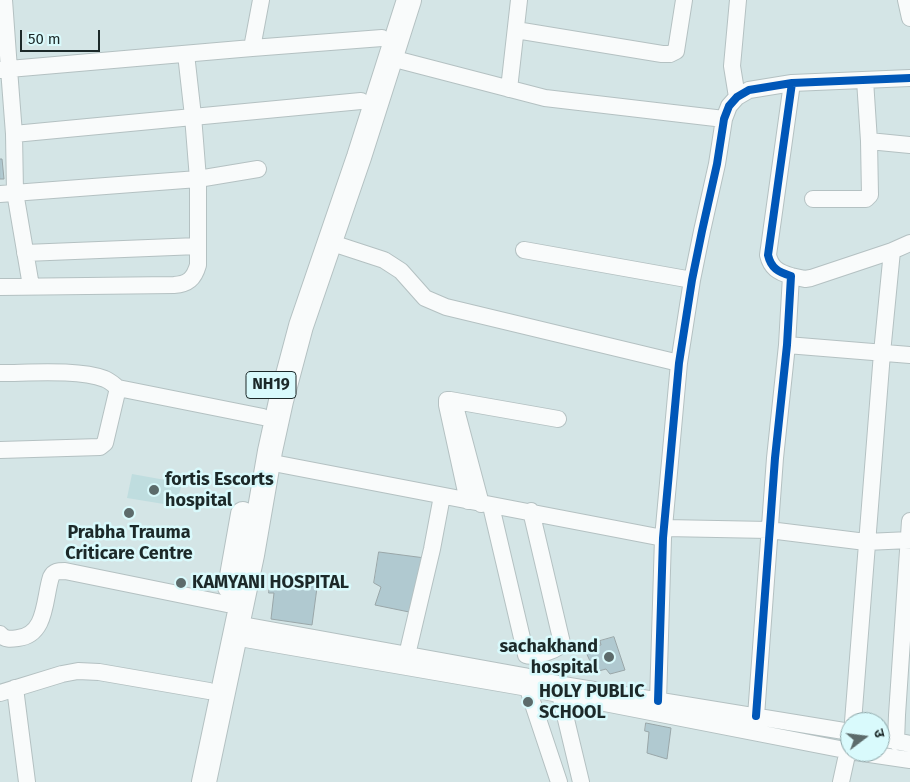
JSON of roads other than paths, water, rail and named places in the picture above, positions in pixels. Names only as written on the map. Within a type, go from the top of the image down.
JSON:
[{"type":"highway","name":"NH19","points":[[191,782],[209,692],[233,622],[252,555],[280,401],[301,326],[359,157],[386,48],[394,0]]},
{"type":"highway","name":"NH19","points":[[204,782],[233,622],[252,461],[293,302],[361,101],[409,0]]},
{"type":"street","points":[[4,0],[5,69],[14,134],[7,193],[25,253],[31,286]]},
{"type":"street","points":[[252,48],[261,0]]},
{"type":"street","points":[[508,89],[518,0]]},
{"type":"street","points":[[516,30],[670,54],[676,51],[679,41],[684,0]]},
{"type":"street","points":[[738,0],[732,66],[738,98]]},
{"type":"street","points":[[906,0],[910,18]]},
{"type":"street","points":[[5,69],[252,48],[386,48],[508,89],[545,98],[724,119]]},
{"type":"street","points":[[0,287],[184,284],[192,280],[198,265],[198,179],[194,116],[186,54]]},
{"type":"street","points":[[658,701],[664,533],[679,363],[692,280],[717,164],[724,119],[730,106],[749,90],[792,83],[910,78]]},
{"type":"street","points":[[813,199],[866,198],[871,191],[865,80]]},
{"type":"street","points":[[792,83],[768,254],[769,262],[778,272],[805,279],[892,251],[910,243]]},
{"type":"street","points":[[14,134],[361,101]]},
{"type":"street","points":[[869,141],[910,145]]},
{"type":"street","points":[[7,193],[198,179],[258,169]]},
{"type":"street","points":[[329,242],[393,264],[425,298],[446,307],[679,363]]},
{"type":"street","points":[[25,253],[198,246]]},
{"type":"street","points":[[524,250],[692,280]]},
{"type":"street","points":[[854,712],[866,542],[892,251]]},
{"type":"street","points":[[756,716],[775,458],[787,345],[791,276]]},
{"type":"street","points":[[787,345],[910,355]]},
{"type":"street","points":[[0,373],[53,372],[95,376],[108,380],[118,388],[263,417]]},
{"type":"street","points":[[0,450],[100,447],[105,443],[118,388]]},
{"type":"street","points":[[531,511],[562,643],[558,648],[531,657],[526,655],[480,503],[456,406],[450,400],[558,418]]},
{"type":"street","points":[[268,462],[480,503],[664,533],[770,530],[866,542],[909,540]]},
{"type":"street","points":[[407,655],[432,550],[442,496]]},
{"type":"street","points":[[890,740],[903,743],[910,521]]},
{"type":"street","points":[[0,634],[3,637],[12,639],[24,638],[32,633],[38,627],[41,619],[50,577],[54,573],[65,571],[233,622],[526,682]]},
{"type":"street","points":[[233,622],[407,655],[559,690],[840,747]]},
{"type":"street","points":[[27,782],[8,691],[78,671],[99,672],[209,692]]},
{"type":"street","points":[[526,682],[559,782]]},
{"type":"street","points":[[559,690],[658,701],[840,730]]},
{"type":"street","points":[[559,690],[581,782]]},
{"type":"street","points":[[890,756],[910,760]]},
{"type":"street","points":[[841,782],[847,762]]},
{"type":"place","name":"fortis Escorts hospital","points":[[154,490]]},
{"type":"place","name":"Prabha Trauma Criticare Centre","points":[[129,513]]},
{"type":"place","name":"KAMYANI HOSPITAL","points":[[181,583]]},
{"type":"place","name":"sachakhand hospital","points":[[609,657]]},
{"type":"place","name":"HOLY PUBLIC SCHOOL","points":[[528,702]]}]
